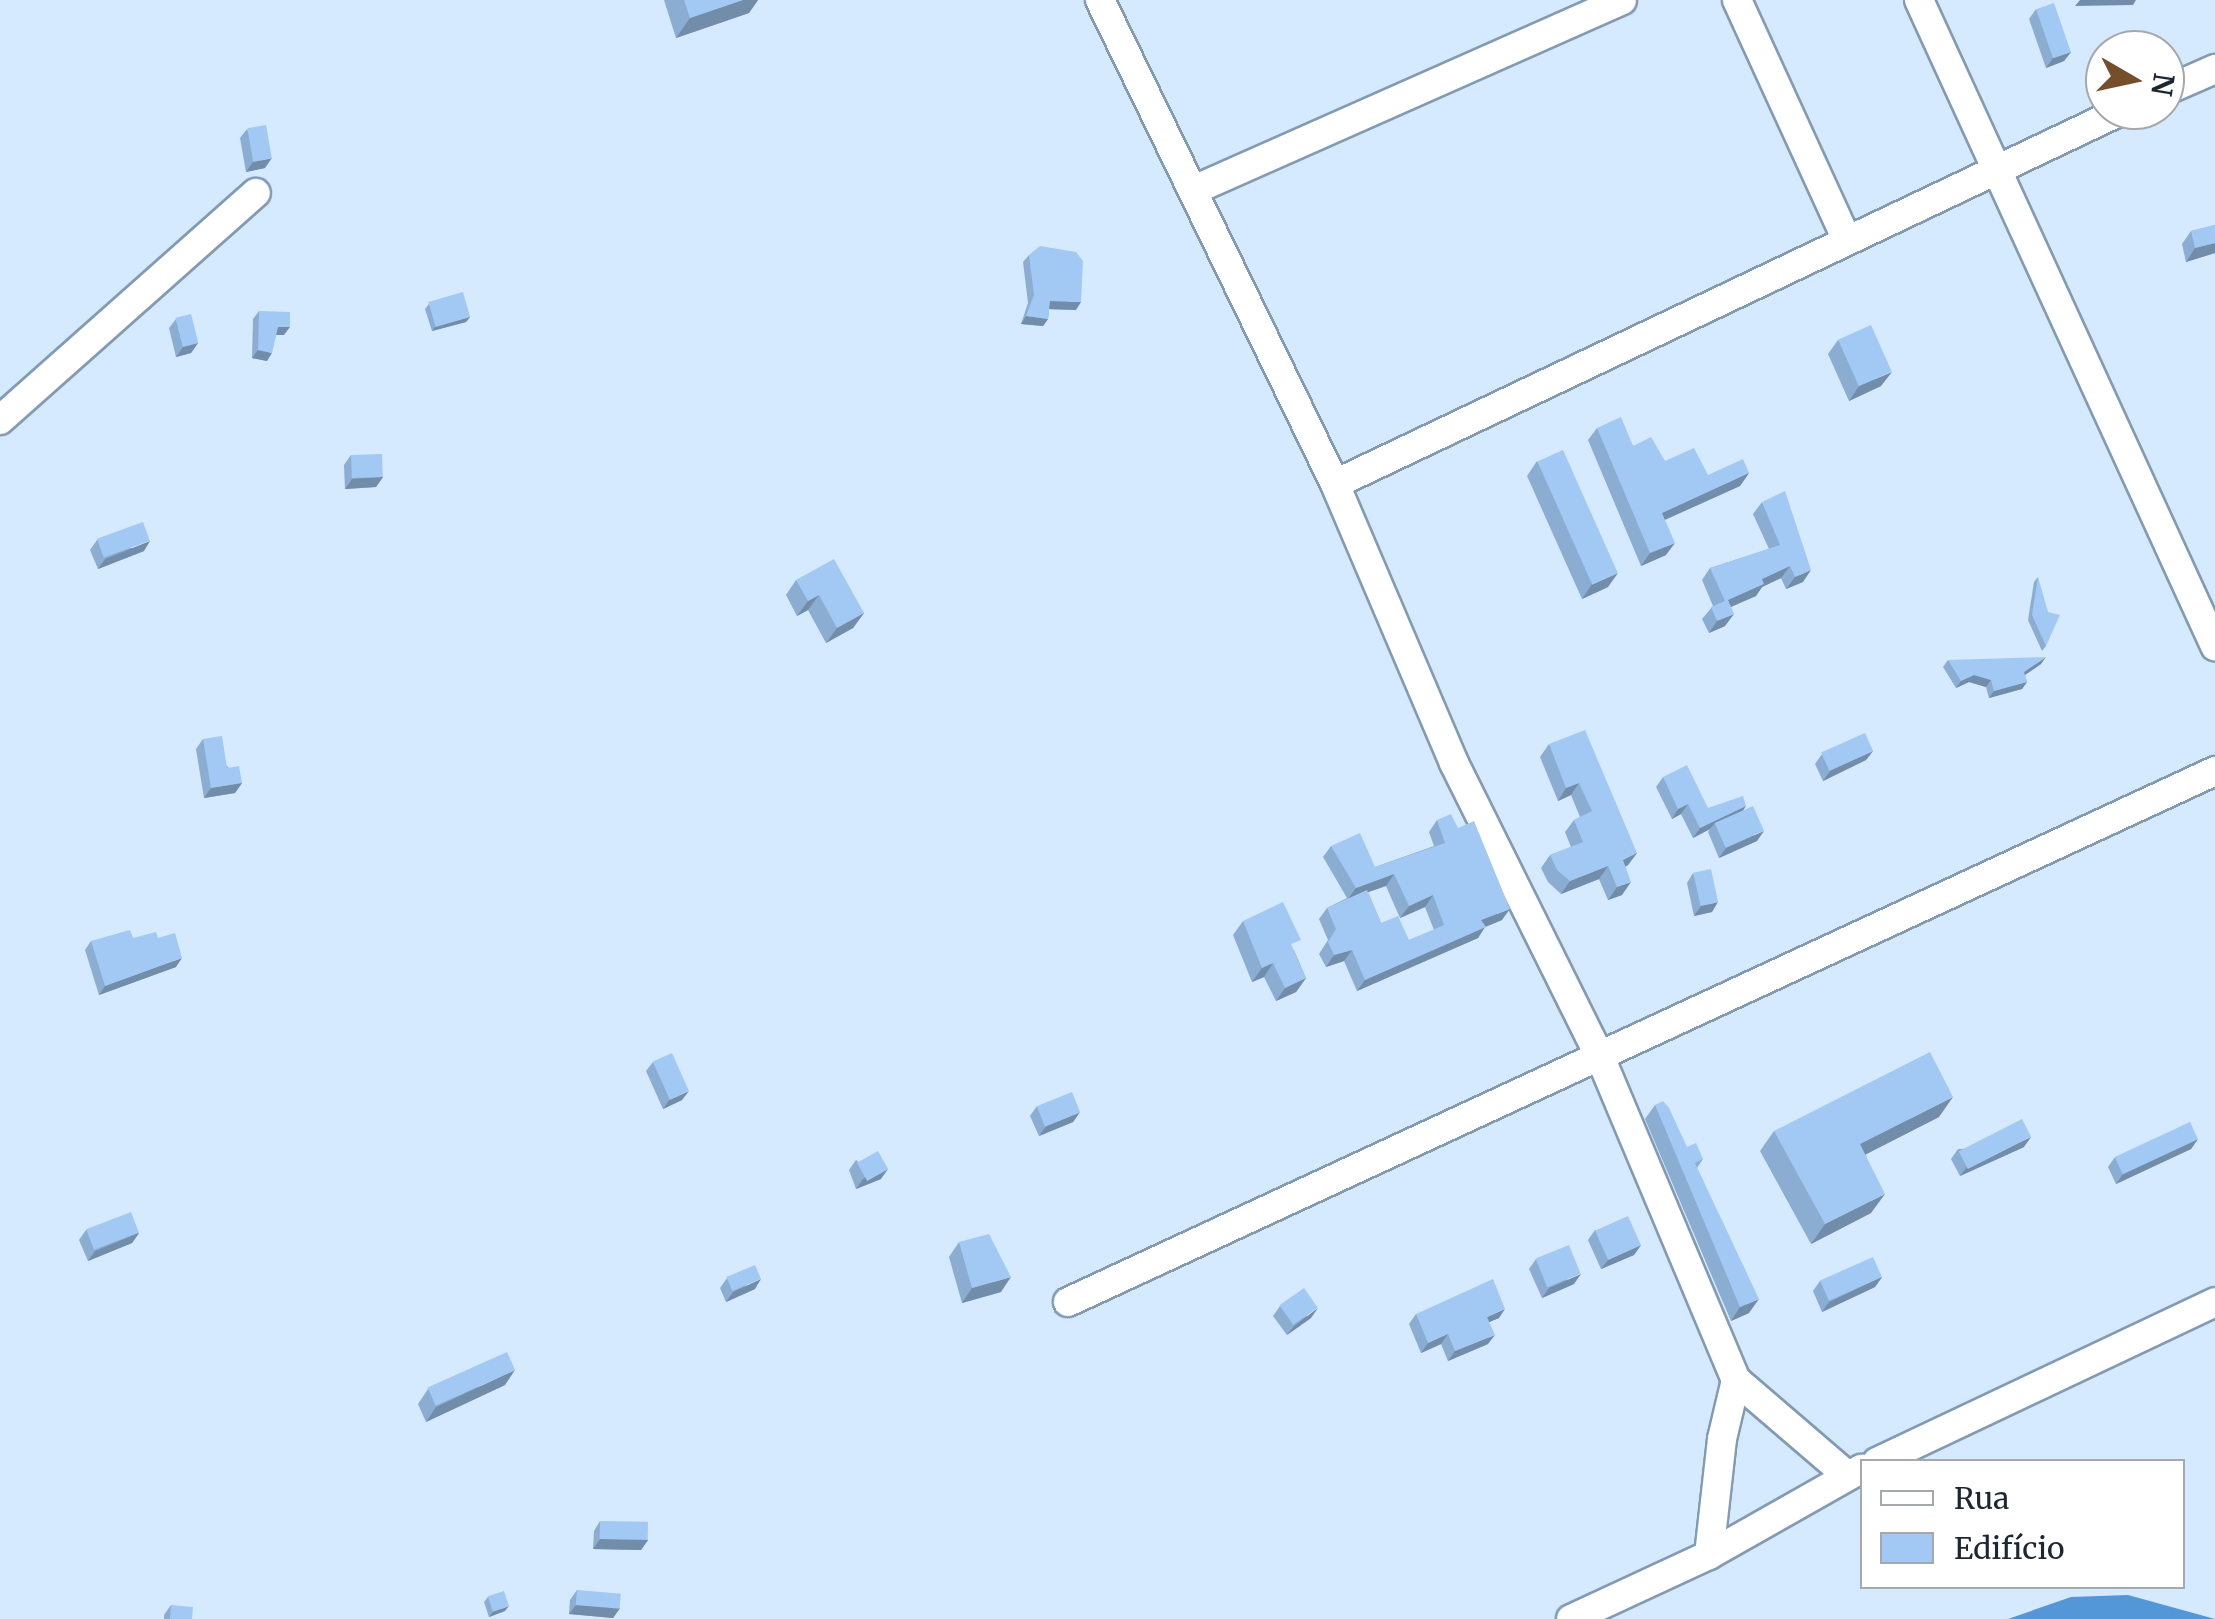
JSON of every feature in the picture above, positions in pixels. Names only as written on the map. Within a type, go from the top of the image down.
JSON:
[{"type":"street","points":[[1100,0],[1335,484],[1454,763],[1601,1058],[1736,1380],[1855,1472],[1709,1554],[1571,1619]]},
{"type":"street","points":[[1194,190],[1622,0]]},
{"type":"street","points":[[1737,0],[1848,240]]},
{"type":"street","points":[[1919,0],[2215,646]]},
{"type":"street","points":[[2185,82],[2215,69]]},
{"type":"street","points":[[1335,484],[2085,127]]},
{"type":"street","points":[[0,420],[256,193]]},
{"type":"street","points":[[1068,1302],[2215,771]]},
{"type":"street","points":[[1883,1459],[2215,1302]]},
{"type":"street","points":[[1709,1554],[1722,1438],[1736,1380]]},
{"type":"water","points":[[2128,1595],[2215,1619],[2008,1619],[2071,1597]]},
{"type":"building","points":[[684,0],[743,0],[690,18]]},
{"type":"building","points":[[2054,3],[2071,52],[2053,58],[2036,9]]},
{"type":"building","points":[[266,125],[272,158],[253,162],[247,128]]},
{"type":"building","points":[[2215,225],[2215,243],[2195,248],[2191,231]]},
{"type":"building","points":[[1040,246],[1076,252],[1083,261],[1081,302],[1050,301],[1048,319],[1026,316],[1034,295],[1029,255]]},
{"type":"building","points":[[463,292],[470,317],[436,327],[428,302]]},
{"type":"building","points":[[259,311],[290,312],[290,327],[278,327],[272,353],[258,350]]},
{"type":"building","points":[[191,314],[198,343],[183,347],[175,318]]},
{"type":"building","points":[[1871,325],[1892,372],[1859,386],[1838,340]]},
{"type":"building","points":[[1621,417],[1633,446],[1651,437],[1665,461],[1694,448],[1708,475],[1743,459],[1749,473],[1662,513],[1675,543],[1650,553],[1597,428]]},
{"type":"building","points":[[1563,450],[1618,573],[1592,585],[1537,461]]},
{"type":"building","points":[[382,454],[383,477],[352,478],[351,455]]},
{"type":"building","points":[[1785,491],[1811,570],[1795,577],[1790,566],[1762,579],[1764,584],[1728,600],[1734,614],[1717,621],[1711,607],[1725,601],[1710,568],[1780,545],[1762,502]]},
{"type":"building","points":[[143,522],[150,541],[104,558],[97,539]]},
{"type":"building","points":[[834,559],[864,613],[837,628],[819,595],[808,601],[796,580]]},
{"type":"building","points":[[2038,577],[2048,612],[2060,615],[2046,646],[2032,615]]},
{"type":"building","points":[[2046,657],[2024,672],[2027,682],[1994,691],[1991,680],[1974,675],[1961,681],[1948,660]]},
{"type":"building","points":[[1585,730],[1637,853],[1623,860],[1631,882],[1617,887],[1608,866],[1570,881],[1557,870],[1550,855],[1583,842],[1574,820],[1592,811],[1579,783],[1566,788],[1549,744]]},
{"type":"building","points":[[1865,733],[1873,751],[1829,771],[1821,753]]},
{"type":"building","points":[[222,736],[227,768],[239,766],[242,783],[211,788],[203,739]]},
{"type":"building","points":[[1687,765],[1708,808],[1743,796],[1746,806],[1700,828],[1688,804],[1678,809],[1663,777]]},
{"type":"building","points":[[1753,806],[1764,831],[1726,848],[1715,823]]},
{"type":"building","points":[[1451,814],[1458,828],[1474,821],[1510,909],[1481,920],[1486,927],[1365,980],[1352,950],[1334,955],[1328,942],[1336,929],[1327,908],[1367,890],[1381,923],[1398,916],[1409,940],[1444,925],[1433,895],[1409,906],[1394,874],[1356,888],[1331,846],[1360,833],[1375,867],[1445,843],[1437,820]]},
{"type":"building","points":[[1711,869],[1718,902],[1700,906],[1693,873]]},
{"type":"building","points":[[1283,902],[1301,940],[1291,944],[1306,978],[1285,988],[1273,963],[1262,968],[1243,921]]},
{"type":"building","points":[[130,930],[133,938],[156,932],[158,938],[175,933],[182,958],[105,986],[91,941]]},
{"type":"building","points":[[1930,1052],[1953,1097],[1860,1144],[1885,1194],[1825,1224],[1774,1131]]},
{"type":"building","points":[[672,1053],[689,1091],[670,1100],[653,1062]]},
{"type":"building","points":[[1072,1092],[1080,1112],[1045,1127],[1037,1106]]},
{"type":"building","points":[[1663,1101],[1687,1147],[1696,1143],[1703,1159],[1695,1163],[1759,1299],[1740,1307],[1655,1105]]},
{"type":"building","points":[[2022,1119],[2031,1137],[1968,1169],[1959,1151]]},
{"type":"building","points":[[2190,1122],[2198,1139],[2123,1174],[2115,1157]]},
{"type":"building","points":[[878,1151],[888,1169],[867,1181],[857,1163]]},
{"type":"building","points":[[131,1212],[139,1233],[94,1250],[86,1229]]},
{"type":"building","points":[[1628,1216],[1641,1245],[1608,1260],[1595,1231]]},
{"type":"building","points":[[989,1234],[1011,1277],[972,1288],[959,1242]]},
{"type":"building","points":[[1569,1245],[1581,1274],[1547,1287],[1536,1258]]},
{"type":"building","points":[[1873,1257],[1882,1277],[1829,1301],[1820,1281]]},
{"type":"building","points":[[755,1265],[761,1279],[732,1291],[726,1277]]},
{"type":"building","points":[[1493,1279],[1505,1309],[1487,1317],[1495,1335],[1455,1351],[1448,1334],[1428,1343],[1416,1314]]},
{"type":"building","points":[[1304,1288],[1318,1308],[1293,1325],[1279,1305]]},
{"type":"building","points":[[507,1352],[515,1370],[436,1406],[428,1387]]},
{"type":"building","points":[[600,1521],[648,1522],[648,1540],[600,1539]]},
{"type":"building","points":[[577,1590],[621,1594],[620,1609],[576,1605]]},
{"type":"building","points":[[504,1591],[509,1606],[493,1611],[488,1596]]},
{"type":"building","points":[[171,1605],[193,1607],[192,1619],[170,1619]]}]
